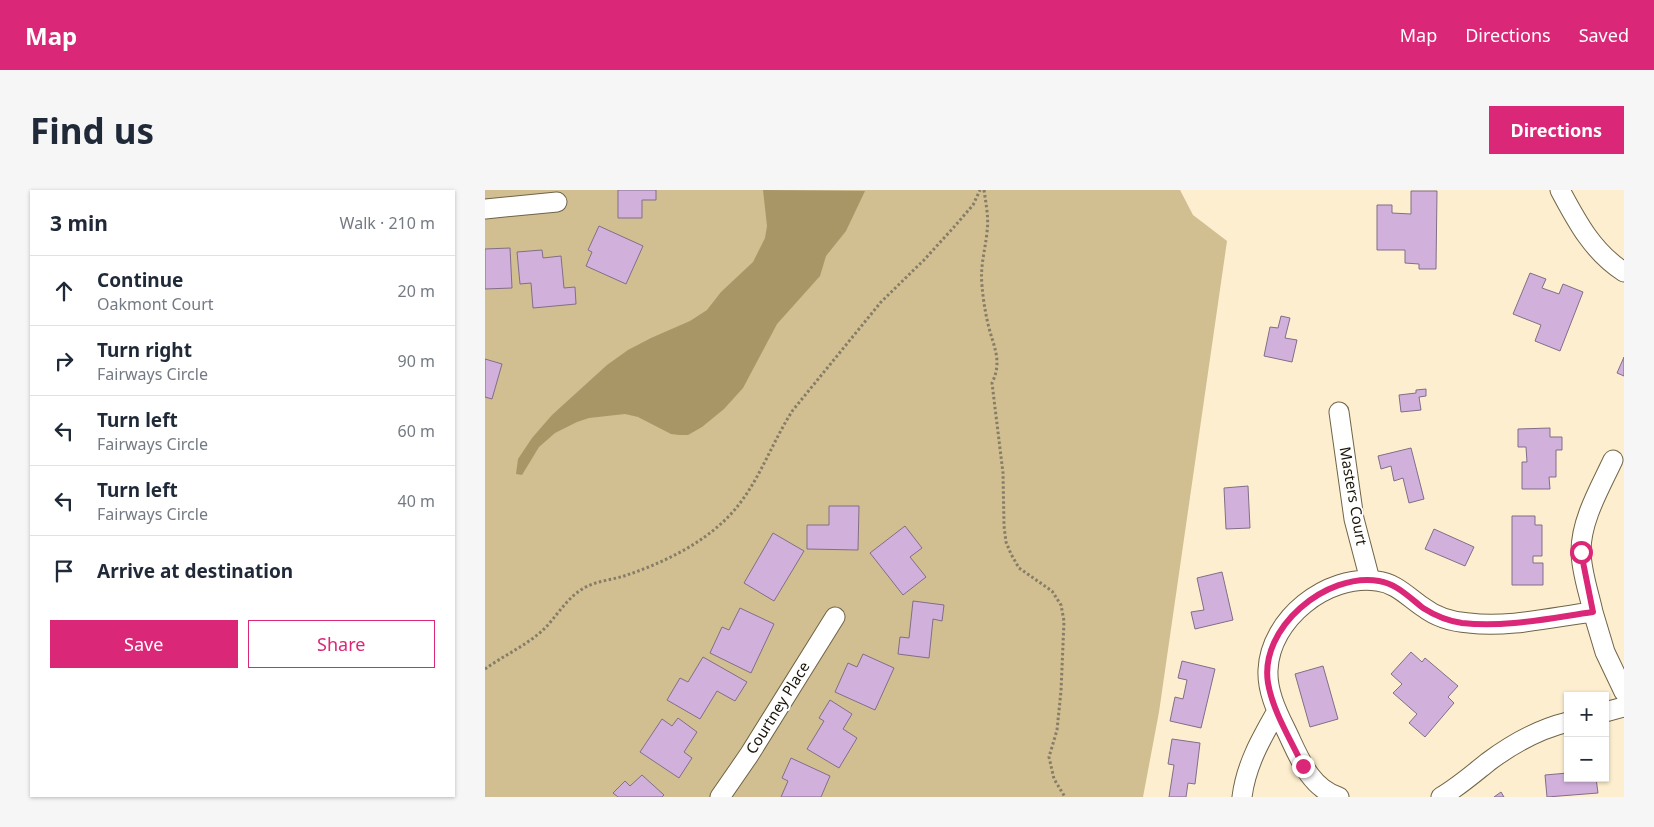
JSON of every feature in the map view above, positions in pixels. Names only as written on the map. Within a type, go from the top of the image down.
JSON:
[{"type":"street","points":[[1560,190],[1585,235],[1612,265],[1624,272]]},
{"type":"street","points":[[485,209],[557,202]]},
{"type":"street","name":"Masters Court","points":[[1339,412],[1353,519],[1370,580]]},
{"type":"street","points":[[1613,460],[1590,512],[1581,552],[1593,612],[1605,652],[1624,692]]},
{"type":"street","points":[[1339,797],[1320,787],[1311,778],[1277,712],[1268,683],[1269,664],[1274,645],[1287,622],[1304,604],[1327,590],[1348,583],[1370,580],[1393,585],[1434,614],[1458,622],[1501,624],[1593,612]]},
{"type":"street","name":"Courtney Place","points":[[720,797],[749,755],[835,617]]},
{"type":"street","points":[[1609,711],[1624,707]]},
{"type":"street","points":[[1242,797],[1253,755],[1277,712]]},
{"type":"street","points":[[1441,797],[1521,740],[1552,726],[1564,723]]},
{"type":"path","points":[[485,669],[539,633],[568,601],[584,587],[623,576],[664,560],[697,542],[727,519],[757,477],[783,425],[793,410],[881,302],[924,260],[954,227],[973,205],[982,190]]},
{"type":"path","points":[[982,190],[987,231],[982,258],[982,285],[997,358],[997,373],[992,383],[1003,473],[1004,526],[1011,554],[1019,568],[1052,591],[1061,606],[1064,621],[1061,691],[1057,730],[1049,757],[1054,779],[1065,797]]},
{"type":"shaded area","points":[[485,190],[1180,190],[1193,215],[1227,241],[1159,712],[1143,797],[485,797]]},
{"type":"shaded area","points":[[763,190],[865,191],[846,231],[826,256],[820,276],[777,324],[743,388],[724,409],[702,427],[688,435],[671,434],[638,417],[625,414],[589,418],[577,422],[555,433],[539,447],[522,475],[516,474],[518,459],[532,438],[552,415],[607,365],[628,350],[690,321],[707,310],[721,292],[753,262],[765,238],[767,226]]},
{"type":"building","points":[[618,190],[656,190],[656,200],[642,200],[642,218],[618,218]]},
{"type":"building","points":[[1411,191],[1437,191],[1436,269],[1419,269],[1419,264],[1405,263],[1405,250],[1377,250],[1377,205],[1392,205],[1392,213],[1411,214]]},
{"type":"building","points":[[599,226],[643,246],[626,284],[586,266],[592,252],[588,250]]},
{"type":"building","points":[[510,248],[512,288],[485,289],[485,249]]},
{"type":"building","points":[[542,250],[543,258],[561,256],[564,288],[575,287],[576,304],[533,308],[531,283],[520,284],[517,252]]},
{"type":"building","points":[[1530,273],[1546,279],[1542,288],[1559,294],[1563,284],[1583,292],[1560,351],[1535,341],[1541,325],[1513,314]]},
{"type":"building","points":[[1281,316],[1290,318],[1285,338],[1297,340],[1292,362],[1264,356],[1270,327],[1278,328]]},
{"type":"building","points":[[1624,357],[1624,376],[1617,373]]},
{"type":"building","points":[[485,359],[502,364],[492,399],[485,397]]},
{"type":"building","points":[[1426,389],[1426,396],[1419,397],[1421,410],[1401,412],[1399,395],[1416,393],[1416,390]]},
{"type":"building","points":[[1550,428],[1550,437],[1562,437],[1562,450],[1556,450],[1556,477],[1549,477],[1550,489],[1522,489],[1522,462],[1527,462],[1526,447],[1518,447],[1518,429]]},
{"type":"building","points":[[1411,448],[1424,499],[1409,503],[1403,478],[1394,481],[1391,466],[1381,469],[1378,456]]},
{"type":"building","points":[[1248,486],[1250,528],[1226,529],[1224,488]]},
{"type":"building","points":[[829,506],[859,506],[858,550],[807,549],[807,525],[829,525]]},
{"type":"building","points":[[1512,516],[1535,516],[1535,525],[1542,525],[1542,556],[1533,556],[1533,563],[1543,563],[1543,585],[1512,585]]},
{"type":"building","points":[[905,526],[922,548],[910,557],[926,577],[903,595],[870,553]]},
{"type":"building","points":[[1434,529],[1474,547],[1465,566],[1425,549]]},
{"type":"building","points":[[773,533],[804,551],[774,601],[744,583]]},
{"type":"building","points":[[1222,572],[1233,620],[1195,629],[1191,612],[1204,610],[1197,578]]},
{"type":"building","points":[[913,601],[944,605],[942,621],[933,619],[929,658],[898,654],[900,637],[909,638]]},
{"type":"building","points":[[740,608],[774,624],[751,673],[710,653],[722,627],[729,630]]},
{"type":"building","points":[[1411,652],[1422,662],[1425,658],[1458,686],[1448,697],[1454,703],[1425,737],[1409,723],[1417,714],[1393,693],[1402,684],[1391,674]]},
{"type":"building","points":[[863,654],[894,668],[875,710],[835,692],[848,663],[857,667]]},
{"type":"building","points":[[703,657],[747,682],[735,701],[717,691],[700,719],[667,700],[680,678],[688,682]]},
{"type":"building","points":[[1182,661],[1215,669],[1201,728],[1170,721],[1175,697],[1183,699],[1187,680],[1178,678]]},
{"type":"building","points":[[1323,666],[1338,719],[1310,727],[1295,674]]},
{"type":"building","points":[[830,700],[852,714],[843,729],[857,738],[839,768],[807,749],[824,721],[819,718]]},
{"type":"building","points":[[678,718],[697,732],[684,752],[692,758],[679,778],[640,752],[662,719],[672,726]]},
{"type":"building","points":[[1172,739],[1200,743],[1195,784],[1188,783],[1186,797],[1169,797],[1174,765],[1168,764]]},
{"type":"building","points":[[791,758],[830,776],[821,797],[781,797],[788,781],[782,778]]},
{"type":"building","points":[[1564,773],[1564,782],[1597,782],[1598,793],[1547,797],[1545,775]]},
{"type":"building","points":[[642,775],[664,795],[662,797],[618,797],[613,793],[625,781],[630,786]]},
{"type":"building","points":[[1501,792],[1504,797],[1494,797]]},
{"type":"route","points":[[1303,766],[1277,712],[1268,683],[1268,670],[1269,657],[1279,633],[1295,612],[1304,604],[1327,590],[1338,586],[1370,580],[1393,585],[1434,614],[1449,620],[1470,624],[1501,624],[1593,612],[1581,552]]}]
